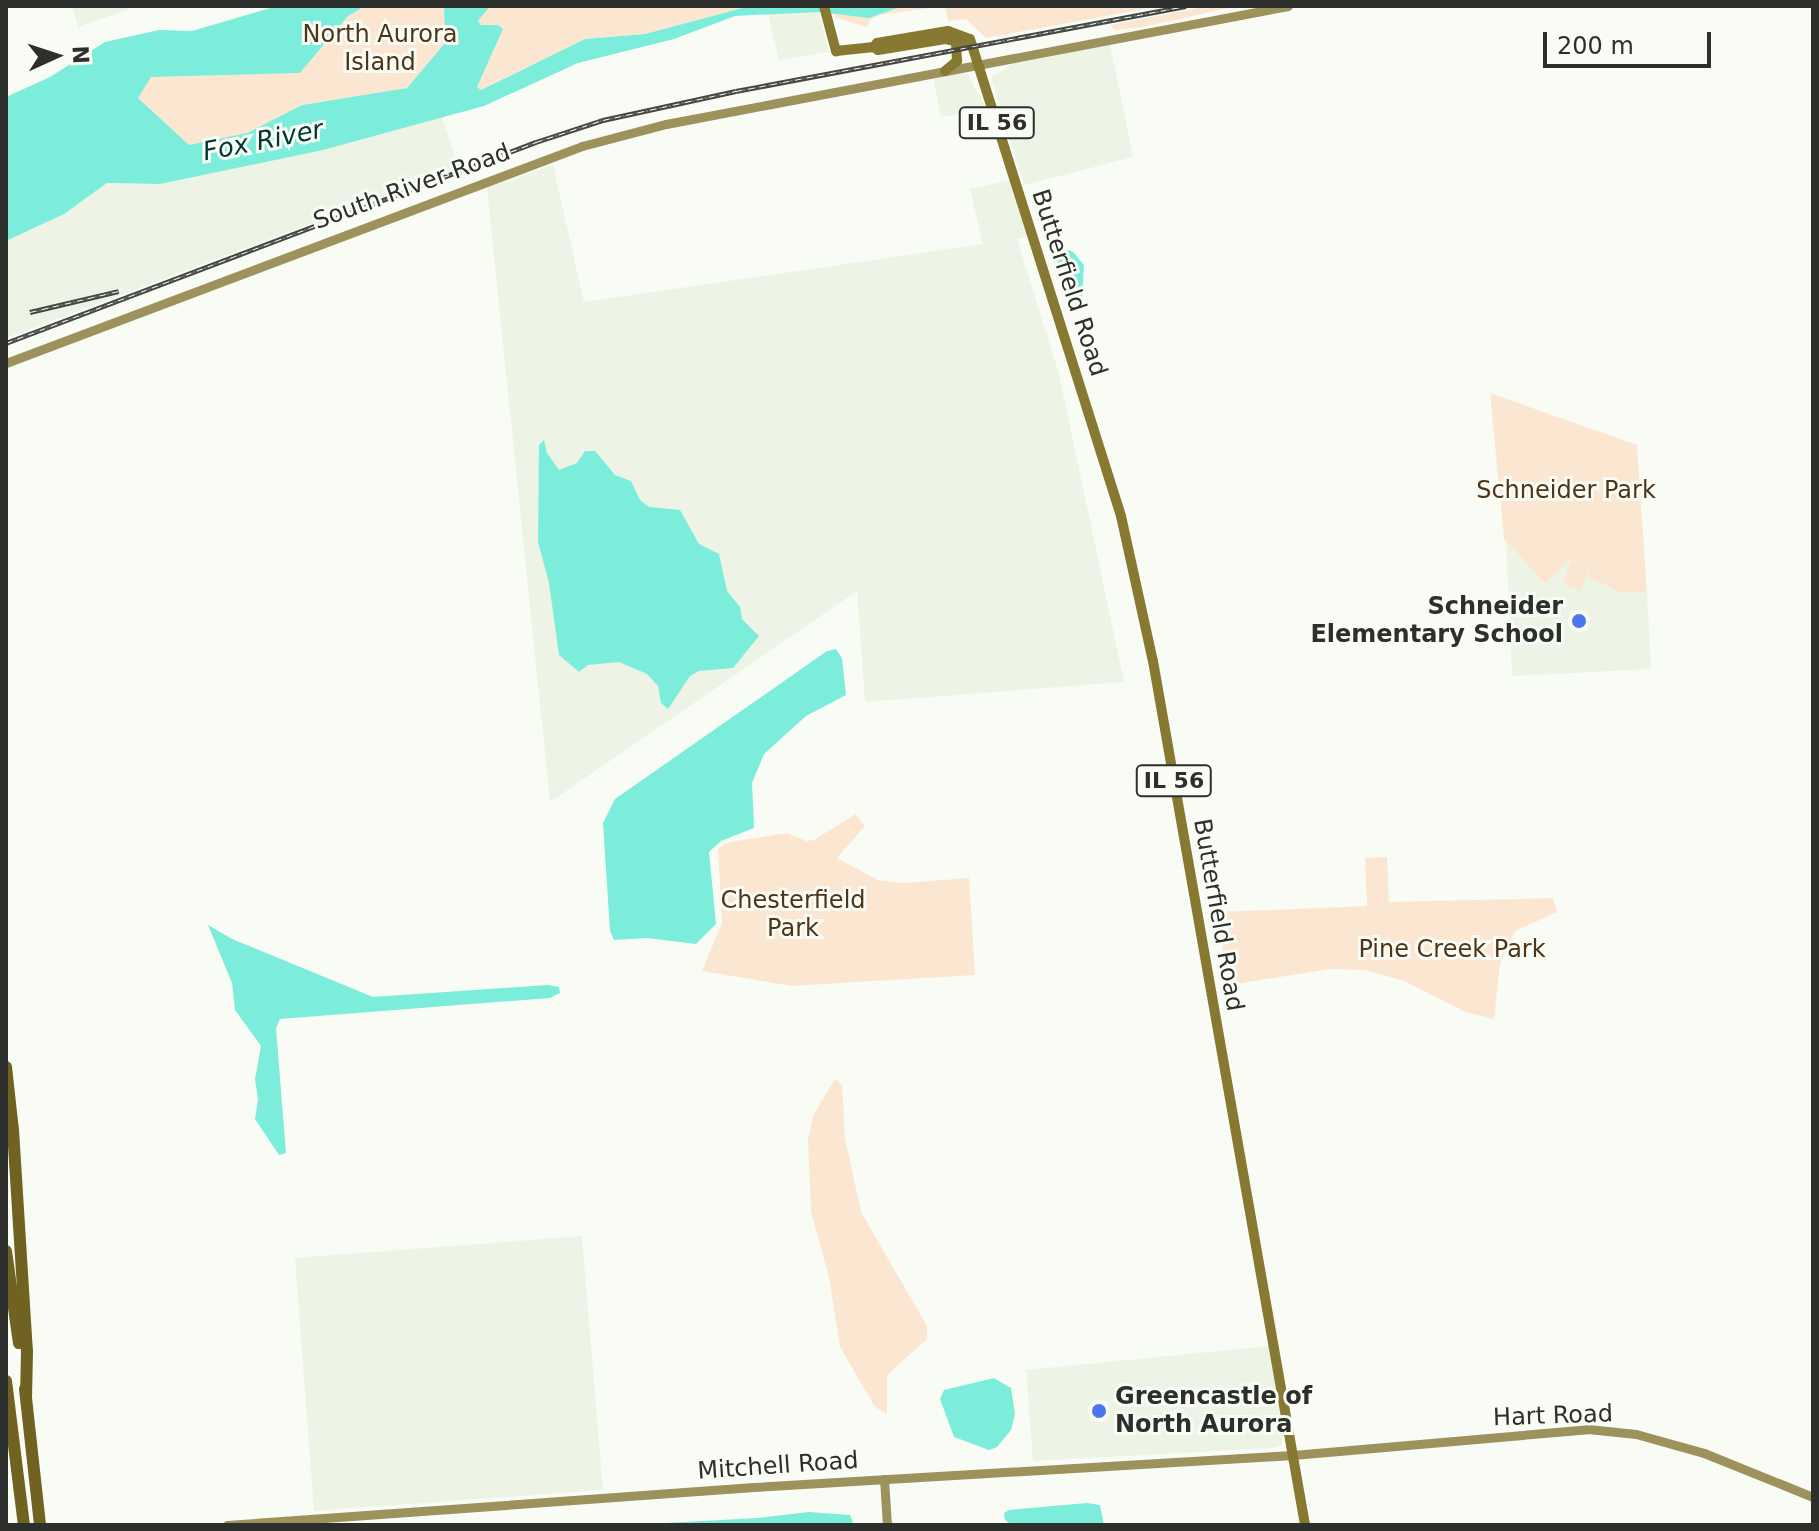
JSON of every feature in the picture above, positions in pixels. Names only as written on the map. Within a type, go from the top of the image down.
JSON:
[{"type":"highway","points":[[6,1067],[15,1160],[28,1376],[26,1397]]},
{"type":"highway","points":[[6,1251],[40,1525]]},
{"type":"highway","points":[[6,1381],[24,1525]]},
{"type":"main road","points":[[824,6],[836,51],[874,47],[878,50],[945,39],[971,45]]},
{"type":"main road","points":[[874,47],[877,43],[948,31],[965,34],[971,45]]},
{"type":"main road","points":[[945,71],[957,61],[956,42]]},
{"type":"main road","name":"Butterfield Road","points":[[971,45],[1114,493],[1138,582],[1305,1525]]},
{"type":"street","name":"South River Road","points":[[6,363],[582,146],[666,124],[1288,6]]},
{"type":"street","name":"Hart Road","points":[[1331,1452],[1588,1429],[1636,1434],[1704,1453],[1813,1497]]},
{"type":"street","name":"Mitchell Road","points":[[227,1525],[884,1479],[1331,1452]]},
{"type":"street","points":[[884,1479],[887,1525]]},
{"type":"shaded area","points":[[72,6],[138,6],[78,27]]},
{"type":"shaded area","points":[[819,12],[829,52],[779,60],[768,13]]},
{"type":"shaded area","points":[[1110,44],[1133,157],[1024,185],[991,77],[1015,63]]},
{"type":"shaded area","points":[[967,73],[986,108],[941,117],[933,77]]},
{"type":"shaded area","points":[[442,117],[459,168],[6,338],[6,241],[64,214],[107,183],[161,184],[323,150]]},
{"type":"shaded area","points":[[553,165],[584,302],[983,244],[970,189],[1011,180],[1030,236],[1017,239],[1059,374],[1124,682],[865,702],[857,591],[550,802],[487,188]]},
{"type":"shaded area","points":[[1506,542],[1545,584],[1568,559],[1590,567],[1620,592],[1647,593],[1651,669],[1512,676]]},
{"type":"shaded area","points":[[582,1236],[603,1490],[314,1511],[295,1258]]},
{"type":"shaded area","points":[[1270,1346],[1283,1435],[1281,1445],[1272,1448],[1033,1461],[1026,1370]]},
{"type":"green space","name":"North Aurora Island","points":[[365,6],[444,6],[445,43],[407,88],[302,105],[247,133],[189,145],[137,97],[151,77],[300,73],[348,16]]},
{"type":"green space","points":[[490,6],[750,6],[645,34],[585,39],[480,90],[477,87],[503,29],[481,25],[478,21]]},
{"type":"green space","points":[[833,6],[945,6],[880,15],[870,20],[867,27],[836,18]]},
{"type":"green space","points":[[945,6],[1161,6],[986,38],[966,19],[948,21]]},
{"type":"green space","points":[[1209,6],[1238,6],[1142,27],[1115,30],[1110,25]]},
{"type":"green space","name":"Schneider Park","points":[[1490,393],[1637,445],[1647,593],[1620,592],[1588,577],[1589,568],[1581,591],[1563,584],[1570,562],[1581,565],[1568,560],[1545,584],[1504,539]]},
{"type":"green space","name":"Chesterfield Park","points":[[856,814],[865,826],[837,858],[878,880],[904,883],[969,878],[975,975],[792,986],[702,971],[722,923],[718,848],[729,842],[788,833],[806,841],[814,840]]},
{"type":"green space","name":"Pine Creek Park","points":[[1387,857],[1389,902],[1553,898],[1557,912],[1515,931],[1500,964],[1494,1019],[1465,1012],[1404,981],[1366,970],[1330,969],[1229,985],[1217,912],[1367,906],[1365,858]]},
{"type":"green space","points":[[835,1079],[842,1085],[845,1138],[861,1212],[927,1326],[927,1339],[887,1375],[887,1414],[875,1407],[840,1347],[829,1277],[811,1212],[808,1139],[813,1116]]},
{"type":"water","name":"Fox River","points":[[365,6],[348,16],[300,73],[151,77],[138,98],[189,145],[247,133],[302,105],[407,88],[445,43],[444,6],[490,6],[478,21],[481,25],[498,25],[503,29],[477,87],[481,90],[585,39],[645,34],[750,6],[903,6],[869,18],[819,12],[735,16],[674,39],[578,63],[484,106],[323,150],[160,184],[107,183],[64,214],[6,241],[6,97],[50,77],[105,42],[159,30],[192,31],[274,7]]},
{"type":"water","points":[[1060,246],[1073,252],[1084,265],[1082,299],[1074,300],[1069,292],[1058,262]]},
{"type":"water","points":[[544,440],[547,453],[559,470],[577,463],[585,451],[595,451],[615,475],[631,481],[640,500],[649,507],[680,510],[699,544],[719,554],[727,591],[740,607],[742,619],[759,636],[733,668],[699,671],[690,676],[668,709],[661,703],[658,686],[647,674],[619,662],[588,665],[579,672],[559,655],[549,583],[538,542],[539,445]]},
{"type":"water","points":[[836,649],[842,658],[846,695],[806,716],[764,754],[752,783],[754,828],[721,841],[709,852],[716,924],[696,944],[647,938],[614,940],[610,931],[603,823],[615,799],[827,651]]},
{"type":"water","points":[[208,925],[232,939],[373,997],[548,985],[559,987],[560,993],[550,998],[280,1019],[276,1028],[286,1153],[279,1155],[255,1119],[258,1099],[255,1079],[261,1046],[235,1010],[232,983]]},
{"type":"water","points":[[994,1378],[1011,1388],[1015,1414],[1011,1430],[997,1447],[989,1450],[954,1437],[940,1399],[944,1390]]},
{"type":"water","points":[[1087,1503],[1100,1505],[1104,1525],[1012,1525],[1005,1520],[1004,1513],[1009,1510]]},
{"type":"water","points":[[809,1512],[850,1515],[854,1525],[628,1525],[758,1518]]},
{"type":"railway","points":[[6,343],[536,142],[603,120],[736,91],[1186,6]]},
{"type":"railway","points":[[30,312],[119,291]]},
{"type":"place","name":"Schneider Elementary School","points":[[1579,621]]},
{"type":"place","name":"Greencastle of North Aurora","points":[[1099,1411]]}]
